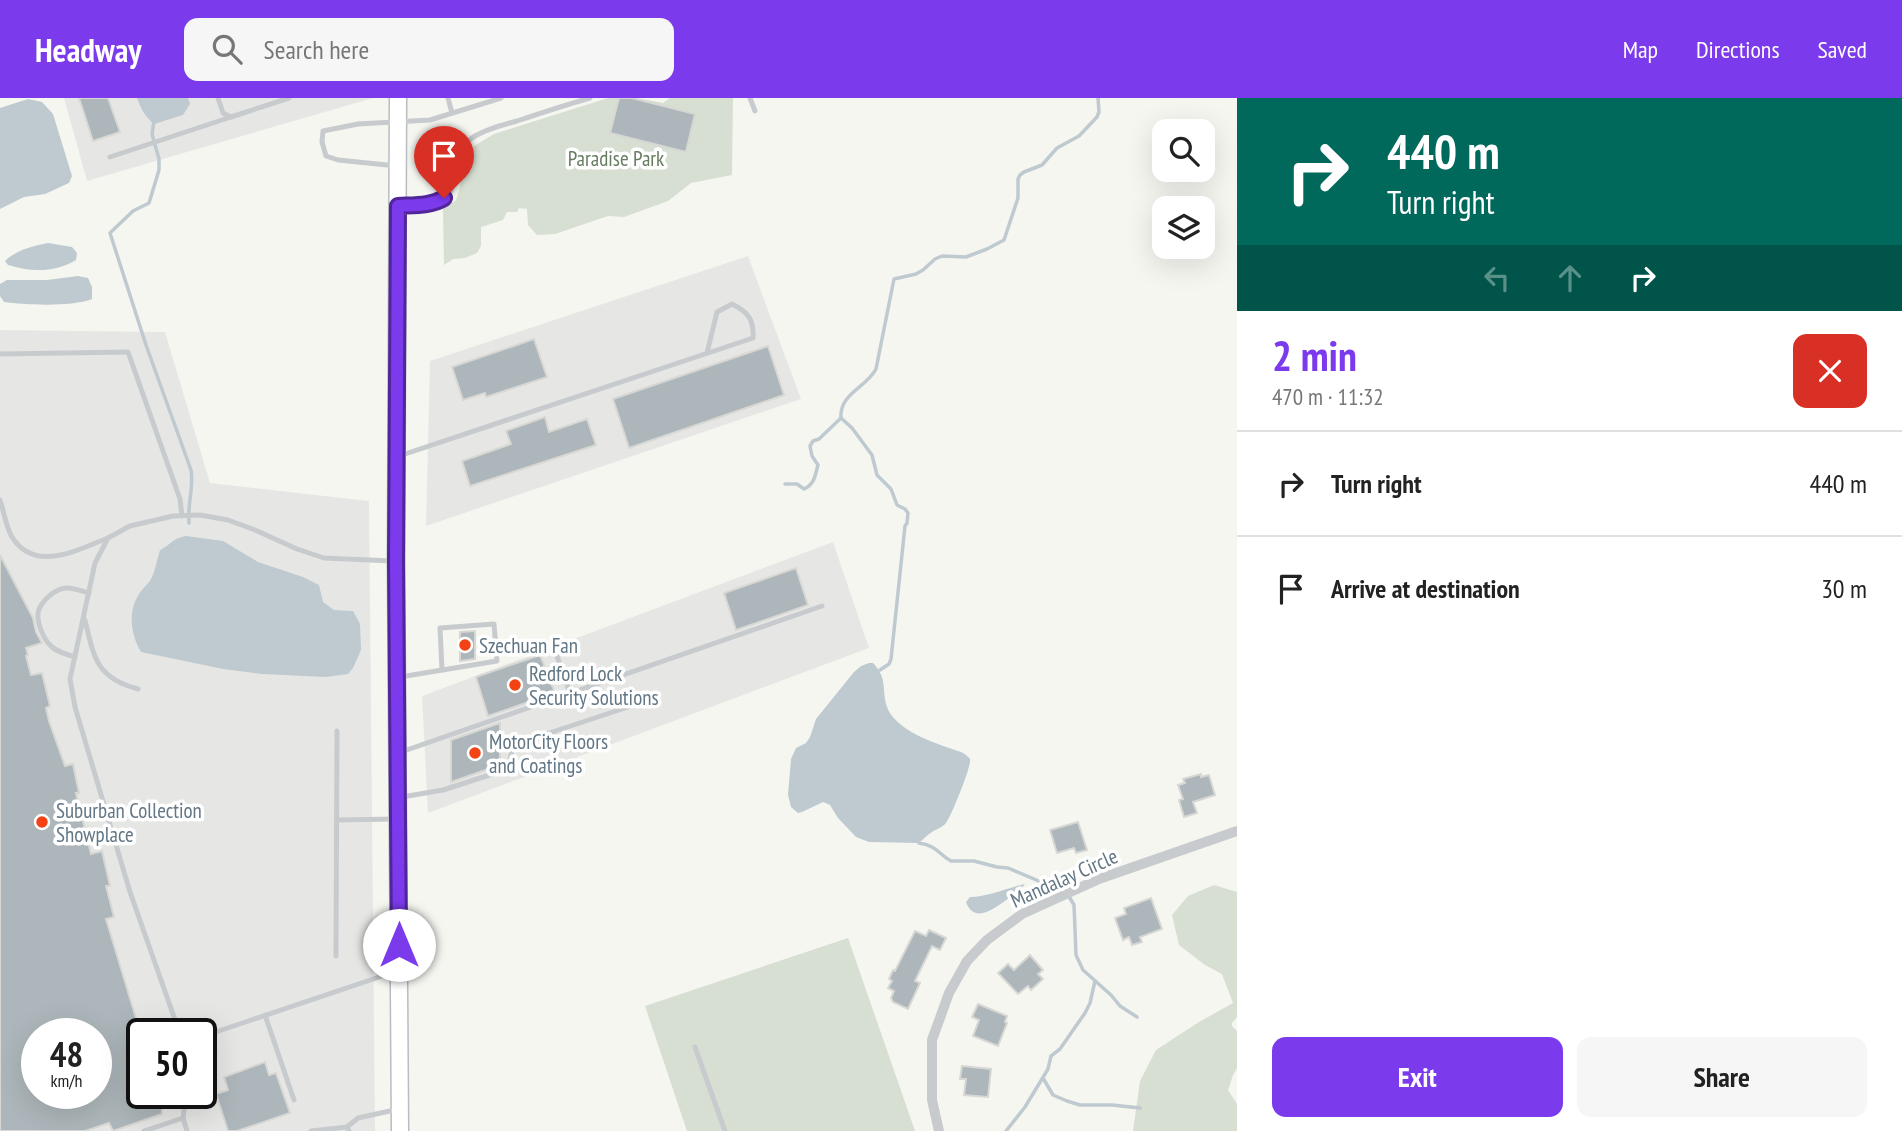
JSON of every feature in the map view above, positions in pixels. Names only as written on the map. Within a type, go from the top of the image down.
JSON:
[{"type":"main road","points":[[398,98],[396,562],[400,1131]]},
{"type":"street","name":"Mandalay Circle","points":[[939,1131],[932,1100],[932,1040],[949,993],[967,961],[987,940],[1021,914],[1099,879],[1237,831]]},
{"type":"lane","points":[[218,98],[223,113],[231,117]]},
{"type":"lane","points":[[110,157],[289,98]]},
{"type":"lane","points":[[448,98],[452,113]]},
{"type":"lane","points":[[398,166],[338,160],[326,156],[321,142],[323,131],[338,127],[430,120],[501,98]]},
{"type":"lane","points":[[398,206],[427,204],[444,198],[454,182],[459,151],[474,137],[493,128],[590,98]]},
{"type":"lane","points":[[750,98],[755,111]]},
{"type":"lane","points":[[396,457],[753,338],[751,318],[732,304],[717,312],[707,353]]},
{"type":"lane","points":[[0,354],[128,352],[180,499],[183,516]]},
{"type":"lane","points":[[0,500],[13,539],[29,552],[40,556],[61,555],[108,538],[130,526],[173,516],[200,515],[228,520],[324,558],[396,562]]},
{"type":"lane","points":[[108,538],[95,563],[70,678],[75,707],[130,892],[174,1018]]},
{"type":"lane","points":[[75,657],[57,651],[48,644],[38,614],[43,604],[57,591],[65,588],[89,593]]},
{"type":"lane","points":[[398,753],[822,606]]},
{"type":"lane","points":[[84,618],[91,647],[103,670],[120,684],[138,689]]},
{"type":"lane","points":[[397,677],[442,670],[497,661],[494,624],[440,628],[442,670]]},
{"type":"lane","points":[[557,656],[570,694]]},
{"type":"lane","points":[[398,798],[443,790],[508,769],[513,745],[634,705]]},
{"type":"lane","points":[[336,956],[337,731]]},
{"type":"lane","points":[[337,820],[398,819]]},
{"type":"lane","points":[[217,1032],[400,971]]},
{"type":"lane","points":[[265,1015],[294,1100]]},
{"type":"lane","points":[[695,1047],[725,1131]]},
{"type":"lane","points":[[184,1109],[183,1118],[187,1131]]},
{"type":"lane","points":[[311,1131],[348,1129],[358,1118],[400,1109]]},
{"type":"lane","points":[[145,1131],[183,1118]]},
{"type":"shaded area","points":[[64,98],[373,98],[87,181]]},
{"type":"shaded area","points":[[137,98],[188,98],[190,104],[183,115],[154,124],[144,113]]},
{"type":"shaded area","points":[[28,99],[42,102],[53,114],[72,176],[69,183],[45,194],[24,197],[0,209],[0,108]]},
{"type":"shaded area","points":[[48,243],[72,247],[77,253],[76,260],[60,267],[42,270],[16,267],[5,261],[19,251]]},
{"type":"shaded area","points":[[748,256],[801,399],[426,526],[430,361]]},
{"type":"shaded area","points":[[78,276],[88,278],[92,287],[92,299],[73,303],[36,304],[4,302],[0,296],[0,284],[7,280],[47,280]]},
{"type":"shaded area","points":[[0,330],[165,332],[210,483],[369,501],[375,1131],[0,1131]]},
{"type":"shaded area","points":[[186,536],[223,541],[258,562],[319,585],[323,602],[334,610],[353,611],[360,624],[361,650],[353,668],[348,674],[326,677],[262,674],[141,652],[134,637],[132,621],[137,597],[151,579],[160,550],[174,540]]},
{"type":"shaded area","points":[[833,542],[869,648],[428,813],[422,696]]},
{"type":"shaded area","points":[[873,663],[880,673],[886,704],[897,722],[917,735],[961,752],[970,759],[961,791],[946,823],[918,843],[869,842],[856,837],[830,805],[823,802],[798,813],[791,807],[788,795],[791,759],[796,748],[806,743],[816,719],[854,672]]},
{"type":"shaded area","points":[[1025,884],[1000,905],[984,913],[971,910],[966,902],[970,897]]},
{"type":"green space","name":"Paradise Park","points":[[608,98],[636,98],[663,103],[670,98],[733,98],[732,175],[691,183],[668,201],[624,217],[608,216],[555,234],[537,235],[528,225],[527,209],[519,208],[517,212],[507,212],[503,220],[481,227],[481,246],[477,253],[453,259],[444,265],[443,209],[456,200],[463,163],[474,146],[494,134]]},
{"type":"green space","points":[[1214,885],[1237,892],[1237,1017],[1232,1026],[1237,1031],[1237,1068],[1228,1090],[1237,1104],[1237,1131],[1133,1131],[1140,1081],[1156,1050],[1233,1003],[1222,974],[1179,945],[1172,915],[1188,896]]},
{"type":"green space","points":[[848,938],[915,1131],[687,1131],[645,1006]]},
{"type":"building","points":[[79,98],[108,98],[120,132],[93,141]]},
{"type":"building","points":[[619,98],[632,98],[695,114],[686,152],[610,133]]},
{"type":"building","points":[[534,339],[547,377],[486,397],[485,393],[463,400],[452,367]]},
{"type":"building","points":[[768,346],[784,395],[629,448],[613,399]]},
{"type":"building","points":[[545,417],[549,432],[587,419],[596,445],[470,486],[462,461],[511,444],[506,431]]},
{"type":"building","name":"Suburban Collection Showplace","points":[[0,555],[33,618],[42,643],[26,648],[31,675],[42,673],[50,706],[46,708],[49,721],[65,766],[73,764],[79,793],[76,793],[91,854],[102,851],[110,886],[106,886],[114,917],[106,919],[136,1018],[126,1018],[126,1109],[162,1109],[162,1114],[113,1131],[109,1123],[85,1131],[0,1131]]},
{"type":"building","points":[[796,568],[808,605],[736,630],[724,593]]},
{"type":"building","name":"Szechuan Fan","points":[[475,631],[475,659],[460,661],[460,632]]},
{"type":"building","name":"Redford Lock Security Solutions","points":[[540,655],[555,693],[488,716],[476,677]]},
{"type":"building","name":"MotorCity Floors and Coatings","points":[[500,723],[500,765],[451,782],[451,740]]},
{"type":"building","points":[[1201,774],[1201,777],[1209,775],[1215,795],[1193,802],[1197,813],[1184,817],[1179,800],[1183,799],[1178,785],[1185,783],[1183,779]]},
{"type":"building","points":[[1078,822],[1087,850],[1076,853],[1074,848],[1057,853],[1050,830]]},
{"type":"building","points":[[1151,898],[1162,929],[1140,937],[1142,942],[1132,945],[1129,937],[1123,940],[1115,918],[1126,914],[1124,908]]},
{"type":"building","points":[[929,930],[946,938],[940,950],[932,946],[915,981],[920,983],[908,1009],[893,1002],[891,998],[894,991],[888,988],[892,981],[889,979],[915,931],[926,936]]},
{"type":"building","points":[[1030,955],[1043,970],[1038,974],[1043,979],[1031,990],[1028,986],[1018,994],[998,973],[1008,964],[1014,970]]},
{"type":"building","points":[[978,1004],[1007,1016],[998,1046],[973,1036],[979,1020],[972,1017]]},
{"type":"building","points":[[265,1062],[269,1075],[276,1073],[290,1113],[237,1131],[228,1131],[217,1097],[217,1094],[228,1090],[224,1077]]},
{"type":"building","points":[[962,1066],[991,1069],[988,1097],[964,1095],[966,1079],[960,1079]]},
{"type":"waterway","points":[[785,484],[797,484],[804,489],[810,485],[818,465],[810,446],[841,418],[844,403],[876,369],[894,279],[916,274],[942,256],[966,257],[1004,240],[1018,198],[1020,175],[1042,165],[1057,148],[1079,136],[1097,117],[1098,98]]},
{"type":"waterway","points":[[154,121],[152,134],[159,170],[149,203],[133,211],[110,233],[146,345],[191,470],[189,523]]},
{"type":"waterway","points":[[841,418],[872,455],[877,475],[891,489],[897,505],[908,513],[891,659],[889,664],[880,670]]},
{"type":"waterway","points":[[919,843],[934,848],[951,861],[974,861],[1008,868],[1067,893],[1074,905],[1076,955],[1083,970],[1120,1006],[1137,1017]]},
{"type":"waterway","points":[[1006,1131],[1025,1107],[1048,1069],[1051,1056],[1060,1049],[1085,1013],[1095,981]]},
{"type":"waterway","points":[[1043,1078],[1053,1095],[1067,1101],[1080,1105],[1140,1108]]},
{"type":"place","name":"Szechuan Fan","points":[[465,645]]},
{"type":"place","name":"Redford Lock Security Solutions","points":[[515,685]]},
{"type":"place","name":"MotorCity Floors and Coatings","points":[[475,753]]},
{"type":"place","name":"Suburban Collection Showplace","points":[[42,822]]},
{"type":"route","points":[[399,945],[396,562],[398,206],[427,204],[444,198]]}]
